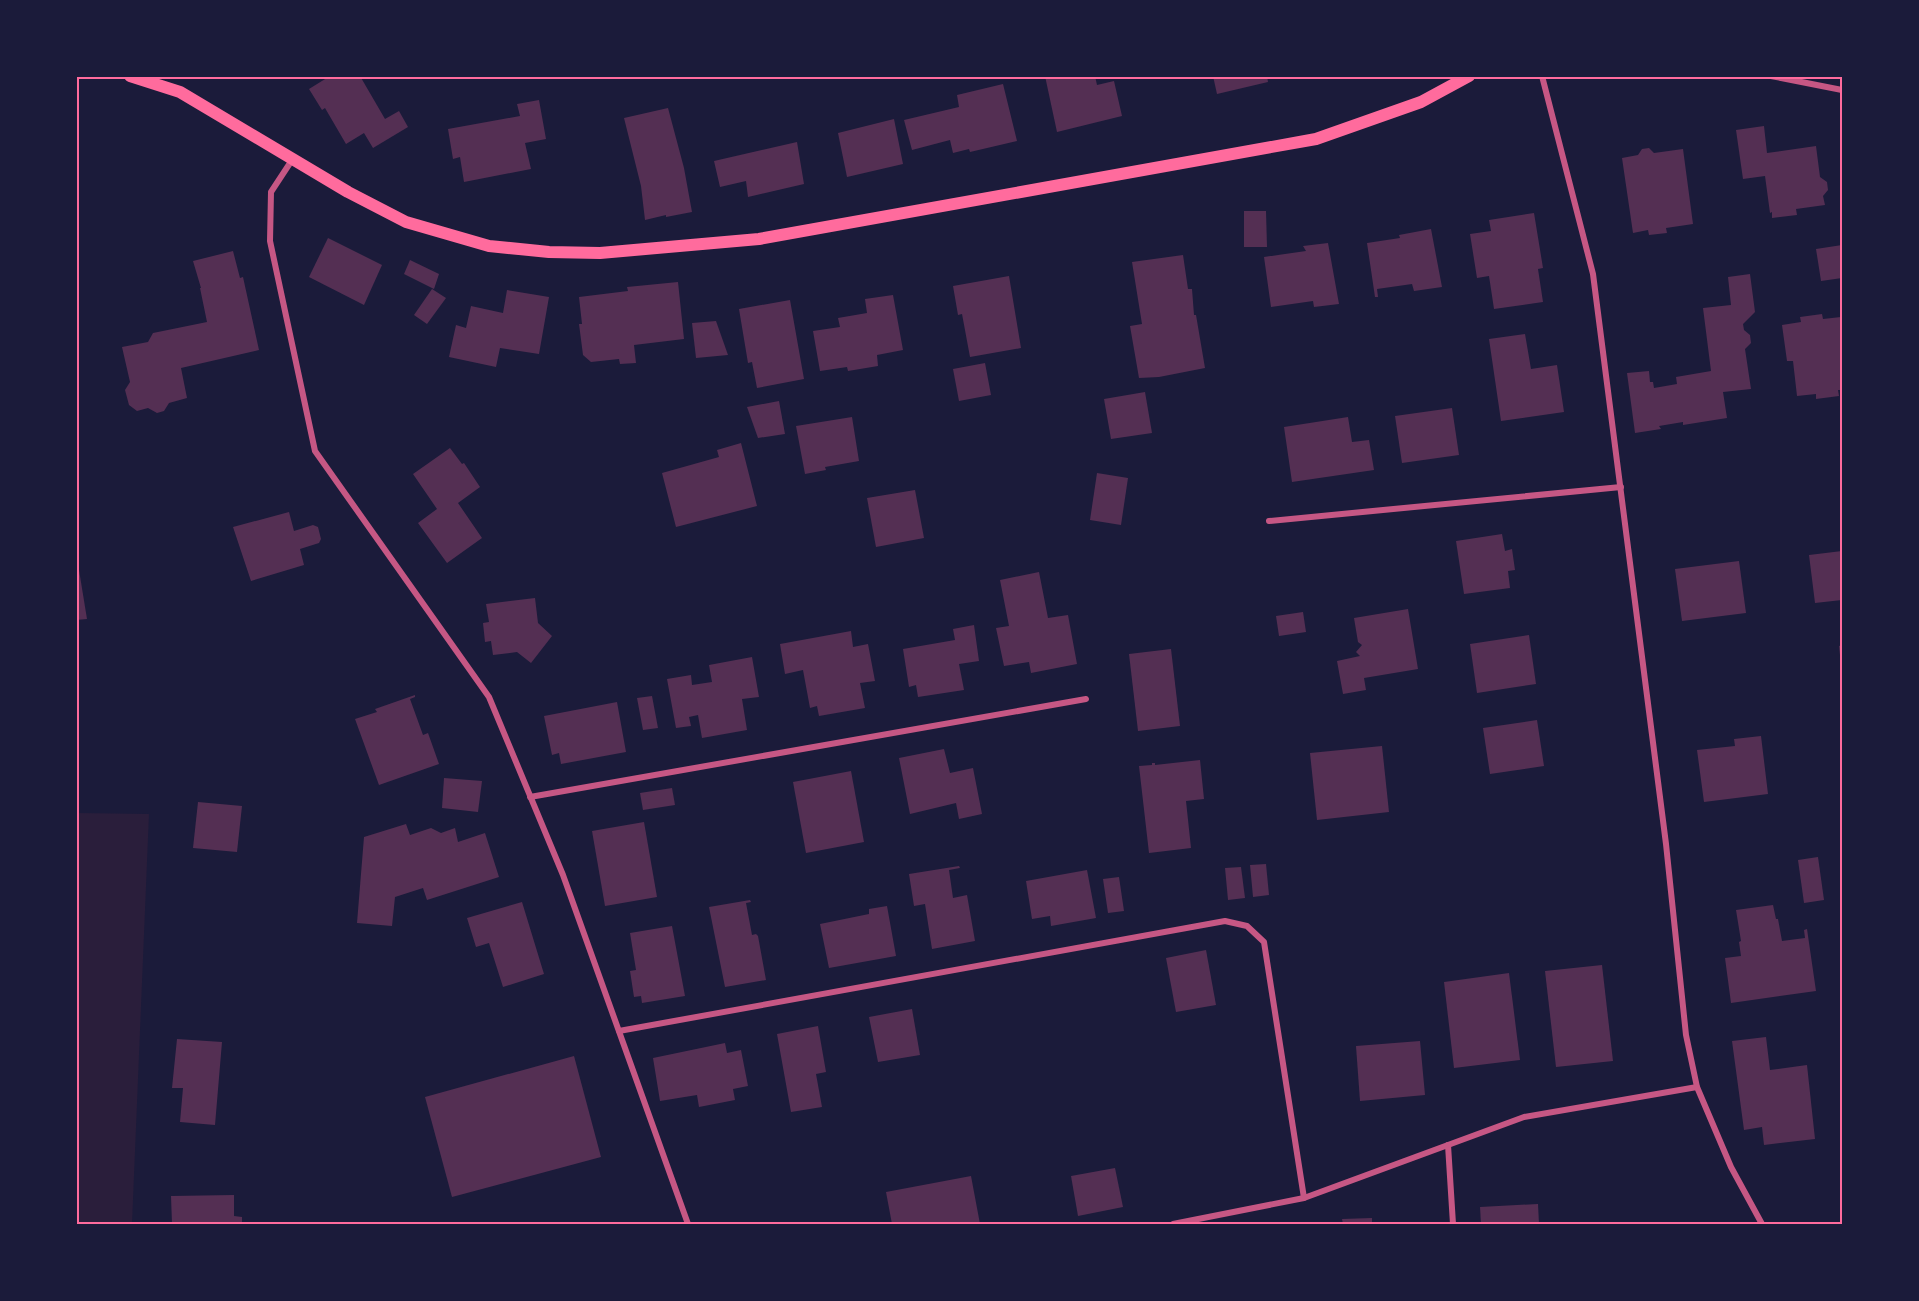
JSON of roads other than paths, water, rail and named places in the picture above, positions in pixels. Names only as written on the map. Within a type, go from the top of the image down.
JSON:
[{"type":"main road","points":[[130,76],[180,92],[292,160],[406,222],[489,246],[549,252],[600,253],[759,239],[1316,139],[1421,102],[1469,76]]},
{"type":"street","points":[[1542,76],[1593,274],[1666,844],[1686,1035],[1696,1087],[1731,1167],[1762,1224]]},
{"type":"street","points":[[1771,76],[1842,90]]},
{"type":"street","points":[[292,160],[271,192],[270,241],[315,451],[489,697],[563,875],[688,1224]]},
{"type":"street","points":[[1269,521],[1621,487]]},
{"type":"street","points":[[530,796],[1086,699]]},
{"type":"street","points":[[619,1031],[1225,921],[1247,926],[1264,942],[1304,1198]]},
{"type":"street","points":[[1173,1224],[1304,1198],[1524,1117],[1696,1087]]},
{"type":"street","points":[[1448,1145],[1453,1224]]}]
